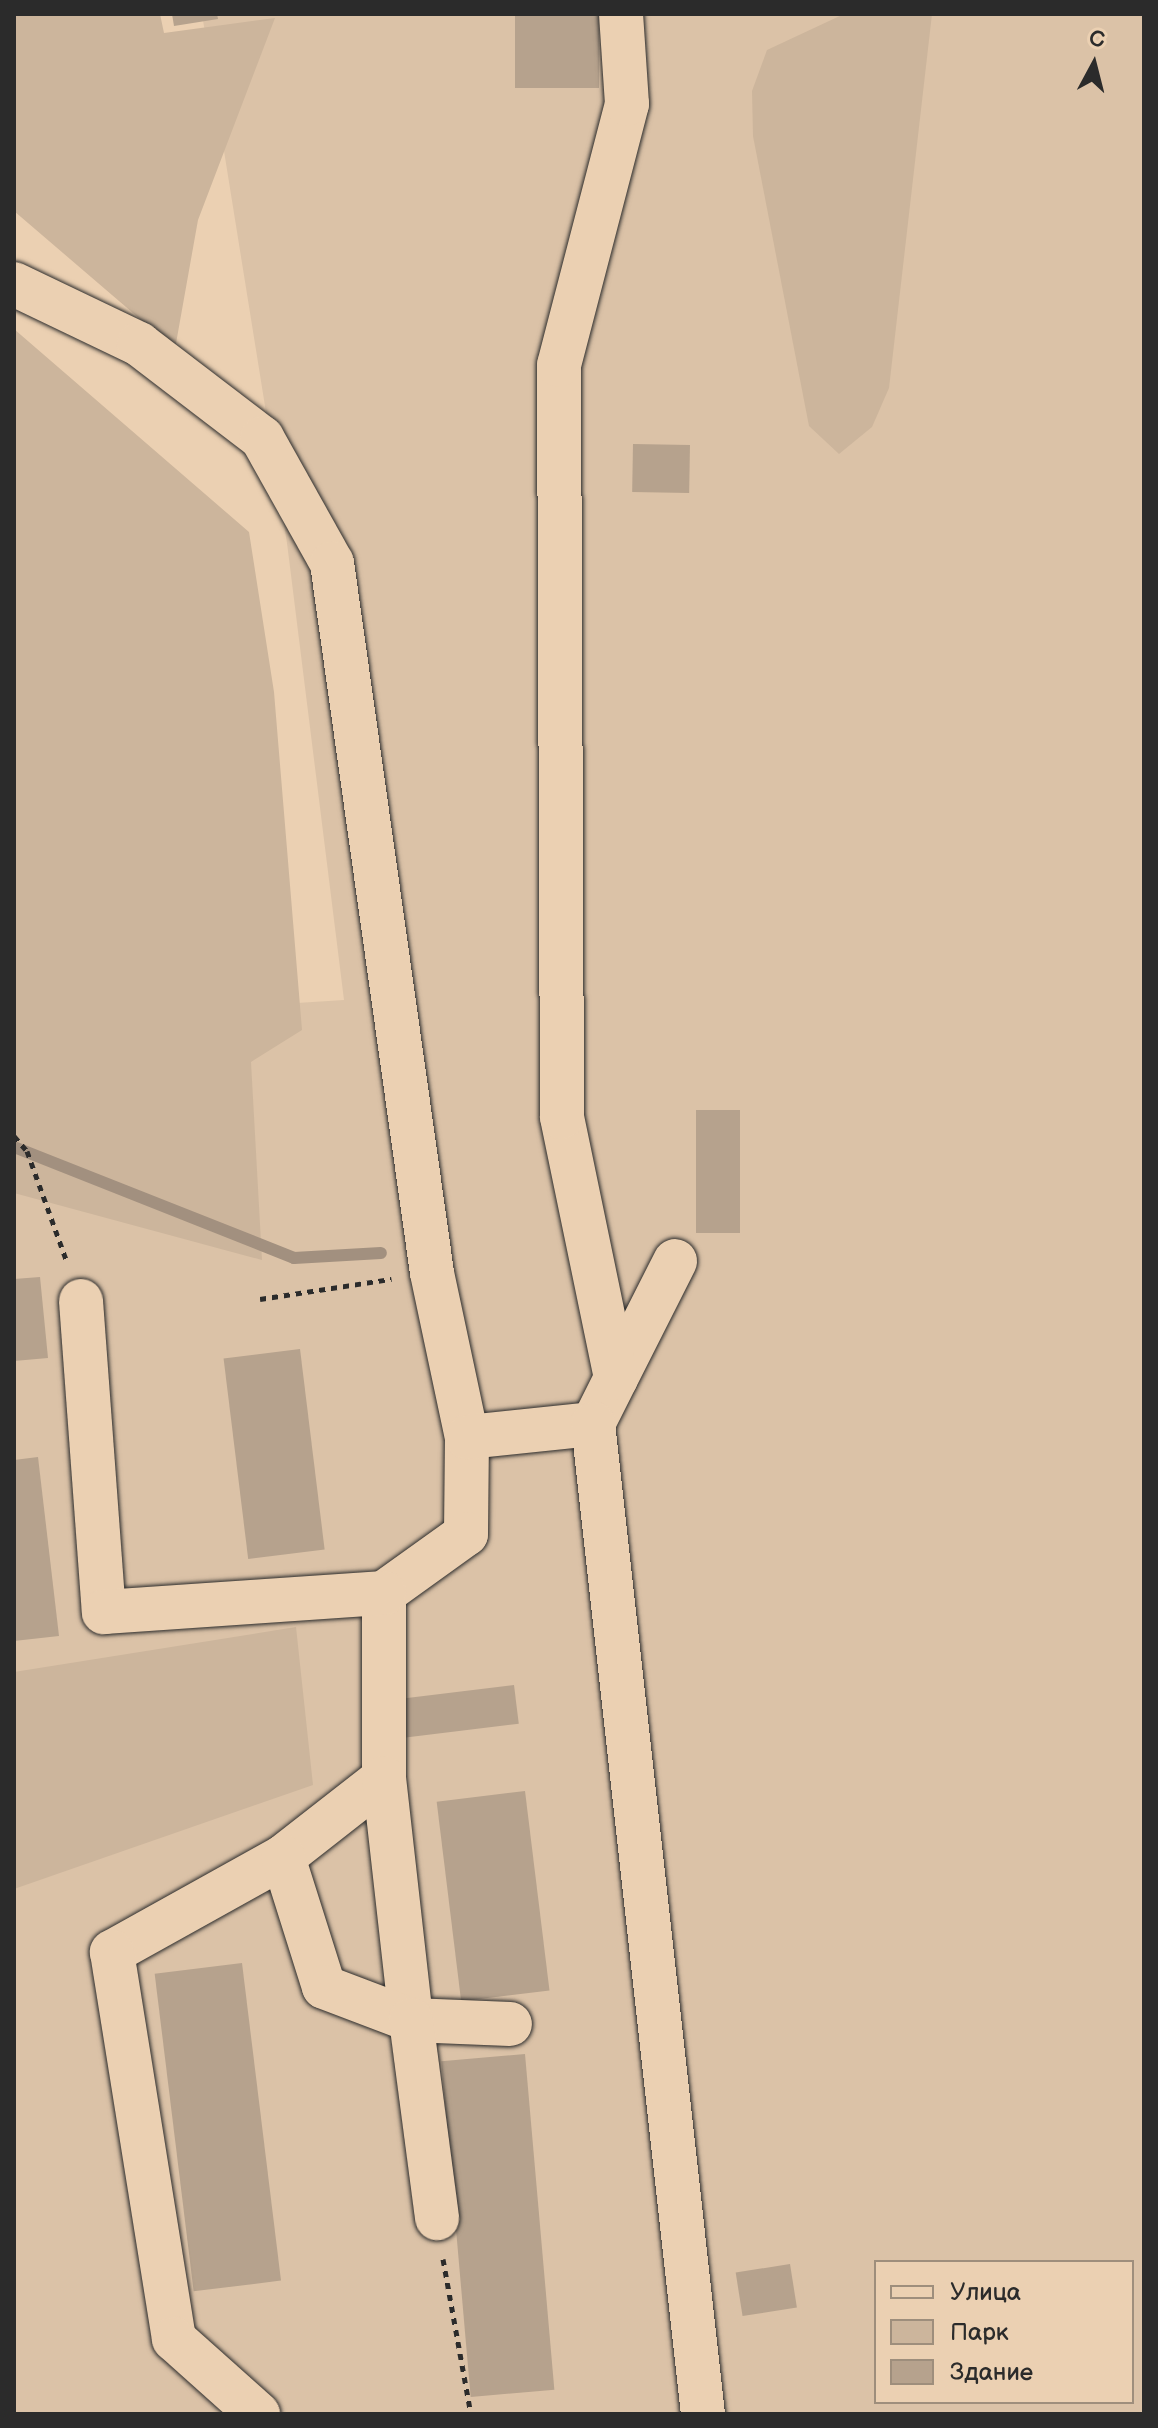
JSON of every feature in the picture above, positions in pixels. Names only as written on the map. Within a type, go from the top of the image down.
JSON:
[{"type":"lane","points":[[616,1378],[562,1117],[557,643],[559,365],[627,104],[621,14]]},
{"type":"lane","points":[[14,284],[139,344],[262,438],[332,563],[432,1273],[467,1437],[466,1534],[384,1593],[104,1612],[81,1301]]},
{"type":"lane","points":[[675,1261],[650,1321],[593,1424],[703,2414]]},
{"type":"lane","points":[[467,1437],[593,1424]]},
{"type":"lane","points":[[384,1593],[384,1778],[437,2218]]},
{"type":"lane","points":[[258,2414],[174,2339],[112,1952],[283,1857],[384,1778]]},
{"type":"lane","points":[[283,1857],[324,1987],[411,2020],[510,2024]]},
{"type":"path","points":[[14,1136],[27,1151],[81,1301]]},
{"type":"path","points":[[260,1299],[432,1273]]},
{"type":"path","points":[[437,2218],[471,2414]]},
{"type":"shaded area","points":[[202,14],[1144,14],[1144,2414],[15,2414],[14,1021],[344,1000],[287,543]]},
{"type":"green space","points":[[14,14],[160,14],[164,33],[275,18],[198,220],[175,349],[14,211]]},
{"type":"green space","points":[[844,14],[932,14],[889,388],[872,427],[839,454],[809,426],[753,136],[752,91],[767,50]]},
{"type":"green space","points":[[14,329],[249,532],[274,692],[302,1030],[251,1062],[262,1260],[14,1193]]},
{"type":"green space","points":[[296,1627],[313,1785],[14,1889],[14,1672]]},
{"type":"building","points":[[172,14],[217,14],[218,19],[174,26]]},
{"type":"building","points":[[515,14],[599,14],[599,88],[515,88]]},
{"type":"building","points":[[633,444],[690,445],[689,493],[632,492]]},
{"type":"building","points":[[696,1110],[740,1110],[740,1233],[696,1233]]},
{"type":"building","points":[[40,1277],[48,1358],[14,1361],[14,1279]]},
{"type":"building","points":[[300,1349],[325,1549],[248,1559],[224,1358]]},
{"type":"building","points":[[38,1457],[59,1636],[14,1641],[14,1460]]},
{"type":"building","points":[[514,1685],[519,1724],[400,1738],[395,1700]]},
{"type":"building","points":[[525,1791],[549,1991],[461,2001],[437,1802]]},
{"type":"building","points":[[242,1963],[281,2281],[194,2291],[155,1974]]},
{"type":"building","points":[[525,2054],[554,2390],[471,2397],[441,2061]]},
{"type":"building","points":[[790,2264],[797,2307],[743,2316],[736,2273]]},
{"type":"waterway","points":[[14,1147],[294,1258],[381,1253]]}]
